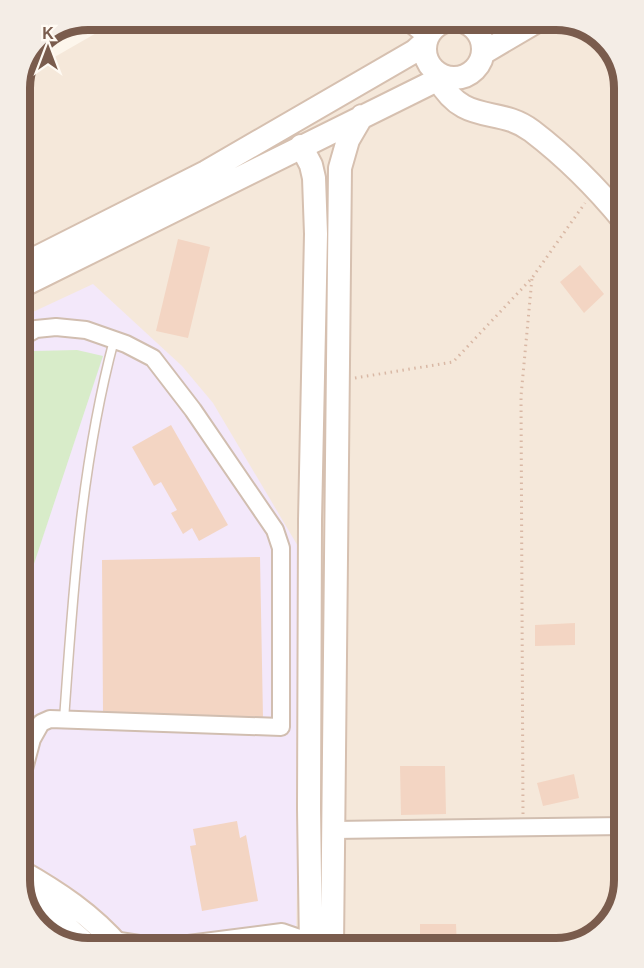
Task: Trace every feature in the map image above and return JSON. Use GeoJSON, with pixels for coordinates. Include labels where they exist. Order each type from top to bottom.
{"type":"FeatureCollection","features":[{"type":"Feature","properties":{"kind":"street"},"geometry":{"type":"LineString","coordinates":[[419,30],[427,38],[426,58],[429,66],[441,78],[449,98],[468,109],[530,129],[596,187],[614,209]]}},
{"type":"Feature","properties":{"kind":"street"},"geometry":{"type":"LineString","coordinates":[[30,261],[206,172],[415,51],[434,30]]}},
{"type":"Feature","properties":{"kind":"street"},"geometry":{"type":"LineString","coordinates":[[30,282],[441,78],[469,75],[481,61],[483,53],[480,35],[475,30]]}},
{"type":"Feature","properties":{"kind":"street"},"geometry":{"type":"LineString","coordinates":[[483,53],[522,30]]}},
{"type":"Feature","properties":{"kind":"street"},"geometry":{"type":"LineString","coordinates":[[323,938],[334,830],[336,381],[340,168],[348,140],[362,116]]}},
{"type":"Feature","properties":{"kind":"street"},"geometry":{"type":"LineString","coordinates":[[301,146],[311,165],[314,178],[316,234],[310,531],[309,809],[321,938]]}},
{"type":"Feature","properties":{"kind":"street"},"geometry":{"type":"LineString","coordinates":[[30,332],[36,329],[56,327],[86,330],[153,358],[193,410],[275,530],[281,548],[281,728],[50,719],[40,723],[30,746]]}},
{"type":"Feature","properties":{"kind":"street"},"geometry":{"type":"LineString","coordinates":[[334,830],[614,826]]}},
{"type":"Feature","properties":{"kind":"street"},"geometry":{"type":"LineString","coordinates":[[30,877],[56,892],[97,923],[111,938]]}},
{"type":"Feature","properties":{"kind":"street"},"geometry":{"type":"LineString","coordinates":[[36,906],[56,918],[78,937]]}},
{"type":"Feature","properties":{"kind":"street"},"geometry":{"type":"LineString","coordinates":[[238,938],[282,932],[302,938]]}},
{"type":"Feature","properties":{"kind":"lane"},"geometry":{"type":"LineString","coordinates":[[64,720],[76,541],[101,390],[114,340]]}},
{"type":"Feature","properties":{"kind":"path"},"geometry":{"type":"LineString","coordinates":[[336,381],[453,362],[532,278],[596,187]]}},
{"type":"Feature","properties":{"kind":"path"},"geometry":{"type":"LineString","coordinates":[[523,828],[521,396],[532,278]]}},
{"type":"Feature","properties":{"kind":"shaded area"},"geometry":{"type":"Polygon","coordinates":[[[102,30],[559,30],[585,38],[597,47],[606,59],[614,81],[614,887],[610,902],[602,915],[585,930],[563,938],[85,938],[59,930],[47,921],[38,909],[30,887],[30,85],[34,69],[102,30]]]}},
{"type":"Feature","properties":{"kind":"shaded area"},"geometry":{"type":"Polygon","coordinates":[[[93,284],[182,366],[213,403],[302,553],[296,938],[77,937],[53,926],[34,902],[30,887],[30,313],[93,284]]]}},
{"type":"Feature","properties":{"kind":"green space"},"geometry":{"type":"Polygon","coordinates":[[[77,350],[103,356],[30,576],[30,352],[77,350]]]}},
{"type":"Feature","properties":{"kind":"building"},"geometry":{"type":"Polygon","coordinates":[[[178,239],[210,247],[188,338],[156,331],[178,239]]]}},
{"type":"Feature","properties":{"kind":"building"},"geometry":{"type":"Polygon","coordinates":[[[580,265],[604,294],[584,313],[560,282],[580,265]]]}},
{"type":"Feature","properties":{"kind":"building"},"geometry":{"type":"Polygon","coordinates":[[[171,425],[228,525],[199,541],[192,528],[183,534],[171,513],[177,510],[161,482],[154,486],[132,447],[171,425]]]}},
{"type":"Feature","properties":{"kind":"building"},"geometry":{"type":"Polygon","coordinates":[[[260,557],[263,718],[103,714],[102,560],[260,557]]]}},
{"type":"Feature","properties":{"kind":"building"},"geometry":{"type":"Polygon","coordinates":[[[575,623],[575,645],[535,646],[535,625],[575,623]]]}},
{"type":"Feature","properties":{"kind":"building"},"geometry":{"type":"Polygon","coordinates":[[[400,766],[445,766],[446,814],[401,815],[400,766]]]}},
{"type":"Feature","properties":{"kind":"building"},"geometry":{"type":"Polygon","coordinates":[[[574,774],[579,798],[543,806],[537,783],[574,774]]]}},
{"type":"Feature","properties":{"kind":"building"},"geometry":{"type":"Polygon","coordinates":[[[237,821],[240,838],[246,835],[258,901],[202,911],[190,846],[196,845],[193,829],[237,821]]]}},
{"type":"Feature","properties":{"kind":"building"},"geometry":{"type":"Polygon","coordinates":[[[420,924],[456,924],[457,938],[420,938],[420,924]]]}}]}
